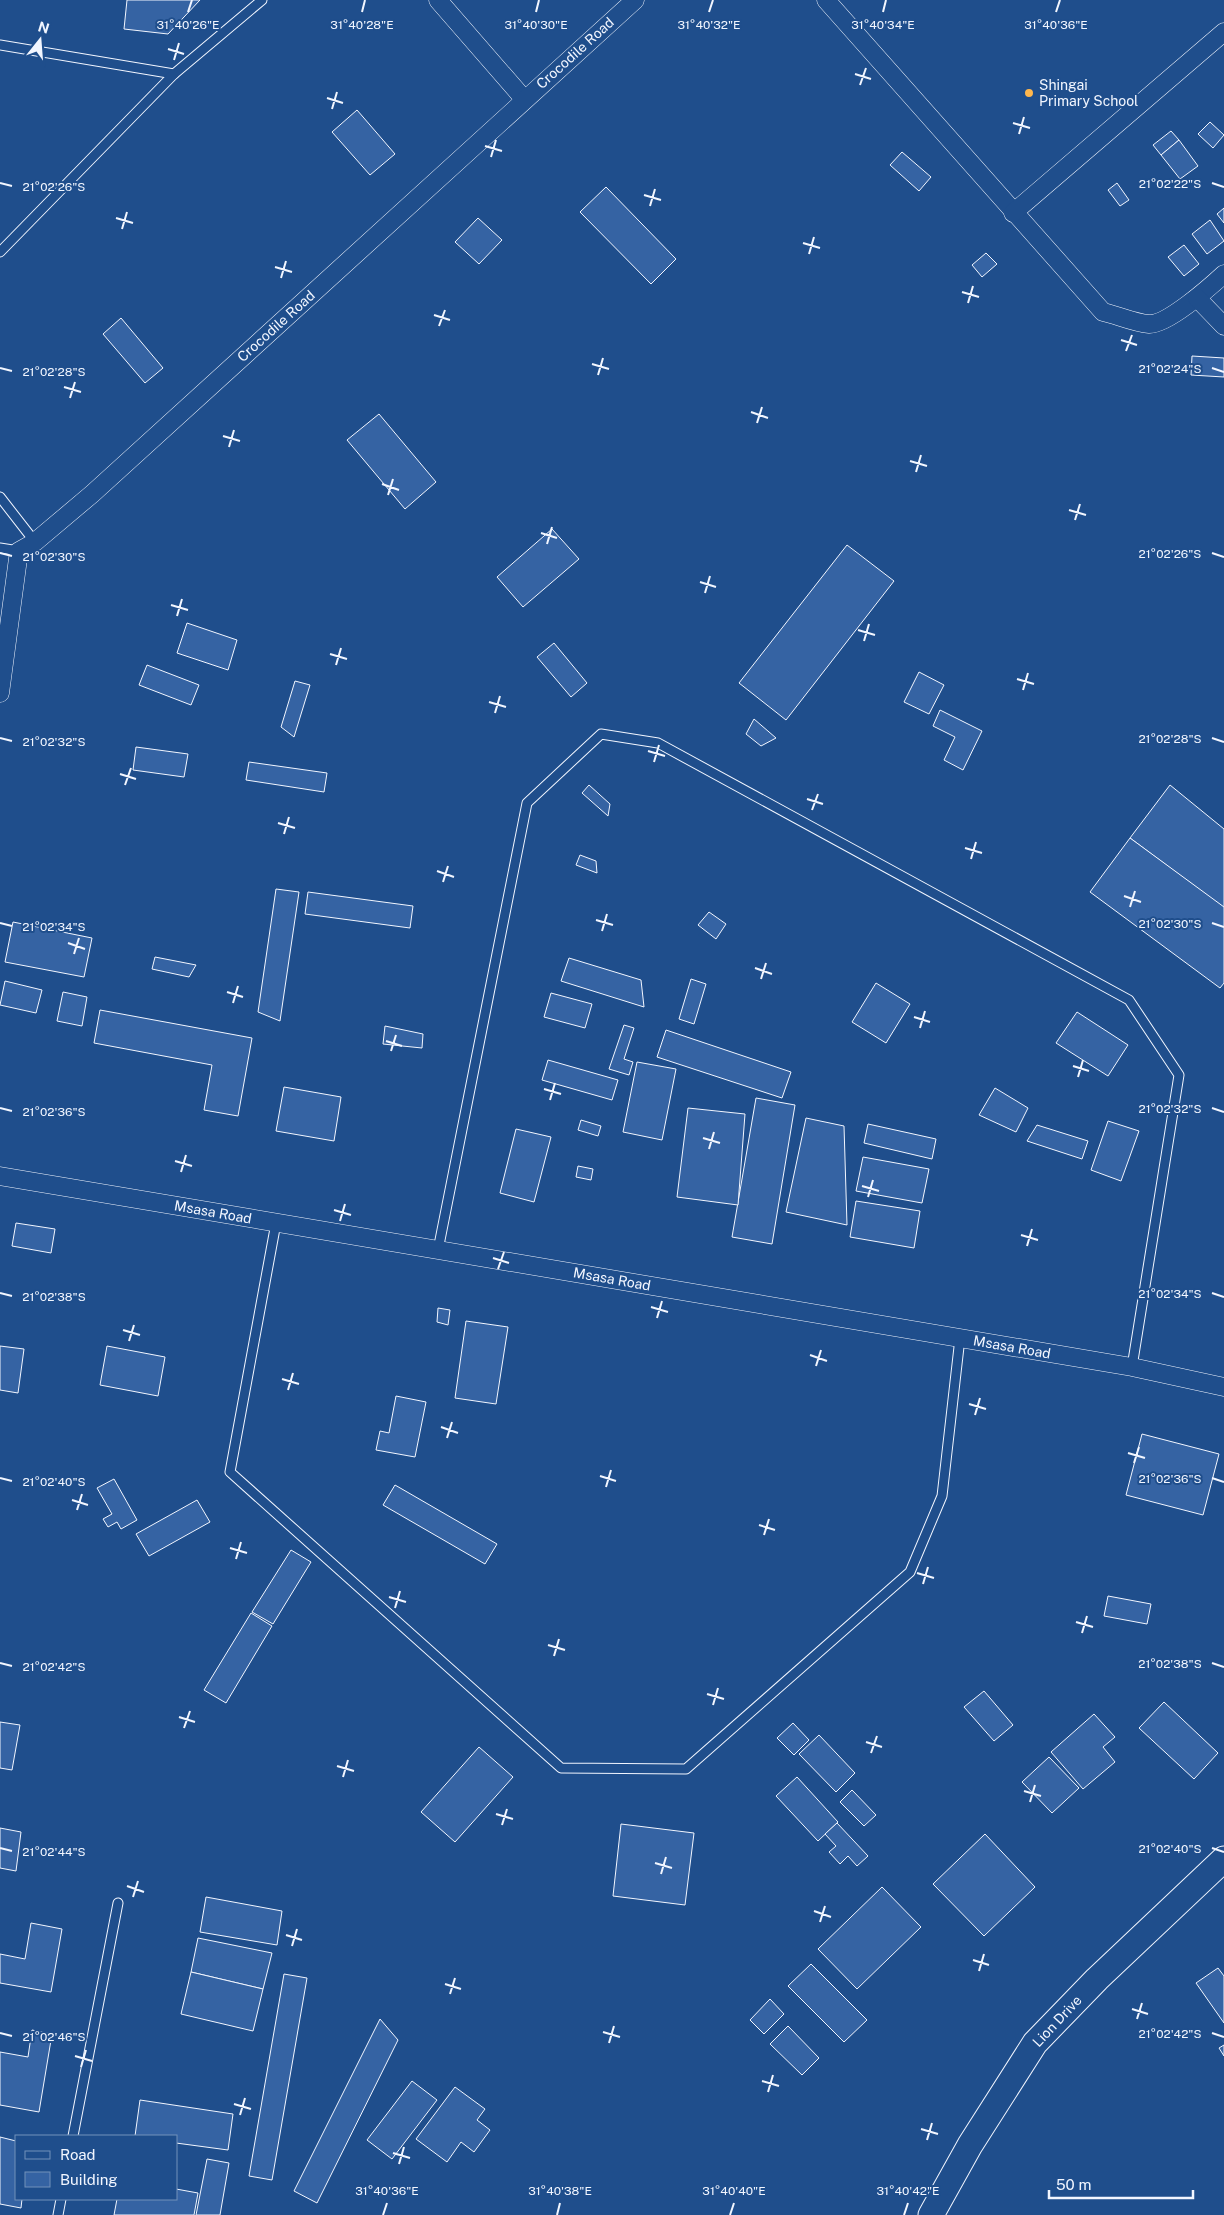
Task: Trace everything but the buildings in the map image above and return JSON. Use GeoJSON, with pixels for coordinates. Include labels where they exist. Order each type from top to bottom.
{"type":"FeatureCollection","features":[{"type":"Feature","properties":{"kind":"street"},"geometry":{"type":"LineString","coordinates":[[438,0],[524,99]]}},
{"type":"Feature","properties":{"kind":"street","name":"Crocodile Road"},"geometry":{"type":"LineString","coordinates":[[19,551],[35,542],[99,487],[635,0]]}},
{"type":"Feature","properties":{"kind":"street"},"geometry":{"type":"LineString","coordinates":[[826,0],[1013,213],[1103,312],[1150,324],[1170,316],[1197,298],[1224,274]]}},
{"type":"Feature","properties":{"kind":"street"},"geometry":{"type":"LineString","coordinates":[[1013,213],[1224,32]]}},
{"type":"Feature","properties":{"kind":"street"},"geometry":{"type":"LineString","coordinates":[[1197,298],[1224,326]]}},
{"type":"Feature","properties":{"kind":"street"},"geometry":{"type":"LineString","coordinates":[[0,693],[19,551]]}},
{"type":"Feature","properties":{"kind":"street","name":"Msasa Road"},"geometry":{"type":"LineString","coordinates":[[0,1176],[1132,1367],[1224,1387]]}},
{"type":"Feature","properties":{"kind":"street","name":"Lion Drive"},"geometry":{"type":"LineString","coordinates":[[931,2215],[970,2145],[1035,2043],[1097,1979],[1224,1859]]}},
{"type":"Feature","properties":{"kind":"lane"},"geometry":{"type":"LineString","coordinates":[[0,252],[174,74],[262,0]]}},
{"type":"Feature","properties":{"kind":"lane"},"geometry":{"type":"LineString","coordinates":[[0,45],[174,74]]}},
{"type":"Feature","properties":{"kind":"lane"},"geometry":{"type":"LineString","coordinates":[[0,497],[35,542]]}},
{"type":"Feature","properties":{"kind":"lane"},"geometry":{"type":"LineString","coordinates":[[0,548],[19,551]]}},
{"type":"Feature","properties":{"kind":"lane"},"geometry":{"type":"LineString","coordinates":[[438,1250],[526,803],[600,734],[658,743],[1129,1000],[1179,1075],[1132,1367]]}},
{"type":"Feature","properties":{"kind":"lane"},"geometry":{"type":"LineString","coordinates":[[276,1223],[230,1472],[561,1768],[686,1769],[910,1572],[942,1496],[960,1338]]}},
{"type":"Feature","properties":{"kind":"lane"},"geometry":{"type":"LineString","coordinates":[[73,2135],[118,1904]]}},
{"type":"Feature","properties":{"kind":"lane"},"geometry":{"type":"LineString","coordinates":[[58,2215],[61,2200]]}},
{"type":"Feature","properties":{"kind":"place","name":"Shingai Primary School"},"geometry":{"type":"Point","coordinates":[1029,93]}}]}
